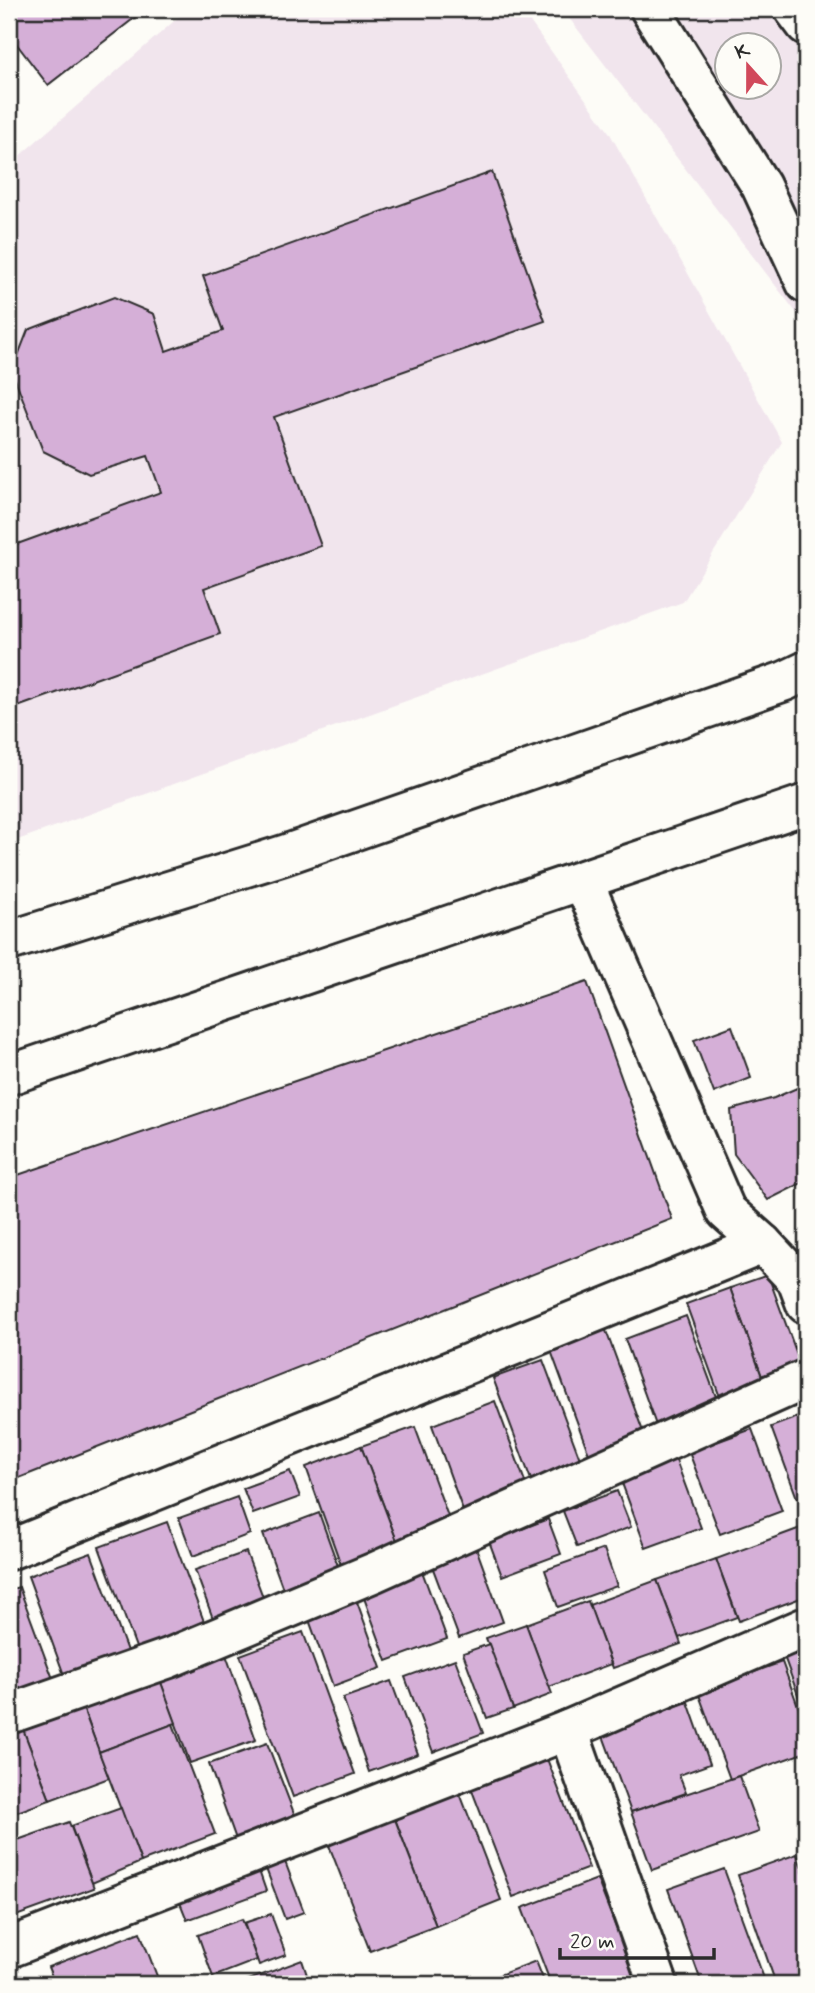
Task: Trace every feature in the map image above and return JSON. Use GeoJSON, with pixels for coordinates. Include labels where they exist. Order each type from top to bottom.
{"type":"FeatureCollection","features":[{"type":"Feature","properties":{"kind":"street"},"geometry":{"type":"LineString","coordinates":[[650,9],[761,186],[806,283]]}},
{"type":"Feature","properties":{"kind":"street"},"geometry":{"type":"LineString","coordinates":[[794,9],[806,24]]}},
{"type":"Feature","properties":{"kind":"street"},"geometry":{"type":"LineString","coordinates":[[9,941],[284,855],[785,681],[806,671]]}},
{"type":"Feature","properties":{"kind":"street"},"geometry":{"type":"LineString","coordinates":[[9,1075],[806,804]]}},
{"type":"Feature","properties":{"kind":"street"},"geometry":{"type":"LineString","coordinates":[[583,881],[726,1211],[763,1244],[803,1287]]}},
{"type":"Feature","properties":{"kind":"street"},"geometry":{"type":"LineString","coordinates":[[9,1550],[763,1244]]}},
{"type":"Feature","properties":{"kind":"street"},"geometry":{"type":"LineString","coordinates":[[9,1714],[169,1658],[376,1572],[806,1380]]}},
{"type":"Feature","properties":{"kind":"street"},"geometry":{"type":"LineString","coordinates":[[9,1948],[568,1730],[806,1627]]}},
{"type":"Feature","properties":{"kind":"street"},"geometry":{"type":"LineString","coordinates":[[568,1730],[658,1984]]}},
{"type":"Feature","properties":{"kind":"shaded area"},"geometry":{"type":"Polygon","coordinates":[[[188,9],[521,9],[609,132],[782,442],[683,602],[9,843],[9,165],[188,9]]]}},
{"type":"Feature","properties":{"kind":"shaded area"},"geometry":{"type":"Polygon","coordinates":[[[562,9],[806,9],[806,325],[562,9]]]}},
{"type":"Feature","properties":{"kind":"building"},"geometry":{"type":"Polygon","coordinates":[[[9,9],[146,9],[48,85],[9,34],[9,9]]]}},
{"type":"Feature","properties":{"kind":"building"},"geometry":{"type":"Polygon","coordinates":[[[492,172],[545,321],[274,417],[321,546],[204,588],[220,634],[9,710],[9,547],[161,492],[148,456],[89,474],[43,451],[12,371],[28,330],[114,297],[154,314],[166,351],[223,331],[203,276],[492,172]]]}},
{"type":"Feature","properties":{"kind":"building"},"geometry":{"type":"Polygon","coordinates":[[[587,982],[672,1219],[9,1482],[9,1178],[587,982]]]}},
{"type":"Feature","properties":{"kind":"building"},"geometry":{"type":"Polygon","coordinates":[[[732,1026],[751,1078],[714,1093],[694,1040],[732,1026]]]}},
{"type":"Feature","properties":{"kind":"building"},"geometry":{"type":"Polygon","coordinates":[[[806,1084],[806,1181],[768,1200],[734,1154],[731,1110],[774,1098],[806,1084]]]}},
{"type":"Feature","properties":{"kind":"building"},"geometry":{"type":"Polygon","coordinates":[[[768,1275],[803,1371],[765,1385],[730,1288],[768,1275]]]}},
{"type":"Feature","properties":{"kind":"building"},"geometry":{"type":"Polygon","coordinates":[[[730,1288],[765,1385],[721,1400],[686,1304],[730,1288]]]}},
{"type":"Feature","properties":{"kind":"building"},"geometry":{"type":"Polygon","coordinates":[[[686,1316],[719,1405],[657,1428],[625,1339],[686,1316]]]}},
{"type":"Feature","properties":{"kind":"building"},"geometry":{"type":"Polygon","coordinates":[[[605,1328],[645,1437],[590,1457],[550,1348],[605,1328]]]}},
{"type":"Feature","properties":{"kind":"building"},"geometry":{"type":"Polygon","coordinates":[[[543,1360],[586,1475],[536,1493],[493,1378],[543,1360]]]}},
{"type":"Feature","properties":{"kind":"building"},"geometry":{"type":"Polygon","coordinates":[[[495,1401],[531,1498],[467,1522],[432,1425],[495,1401]]]}},
{"type":"Feature","properties":{"kind":"building"},"geometry":{"type":"Polygon","coordinates":[[[806,1414],[806,1495],[797,1498],[771,1427],[806,1414]]]}},
{"type":"Feature","properties":{"kind":"building"},"geometry":{"type":"Polygon","coordinates":[[[415,1427],[453,1530],[400,1549],[361,1446],[415,1427]]]}},
{"type":"Feature","properties":{"kind":"building"},"geometry":{"type":"Polygon","coordinates":[[[752,1429],[782,1511],[720,1534],[689,1452],[752,1429]]]}},
{"type":"Feature","properties":{"kind":"building"},"geometry":{"type":"Polygon","coordinates":[[[361,1446],[400,1549],[345,1576],[306,1467],[361,1446]]]}},
{"type":"Feature","properties":{"kind":"building"},"geometry":{"type":"Polygon","coordinates":[[[674,1455],[701,1528],[646,1548],[619,1475],[674,1455]]]}},
{"type":"Feature","properties":{"kind":"building"},"geometry":{"type":"Polygon","coordinates":[[[290,1471],[300,1497],[253,1514],[243,1488],[290,1471]]]}},
{"type":"Feature","properties":{"kind":"building"},"geometry":{"type":"Polygon","coordinates":[[[617,1491],[631,1527],[577,1547],[563,1511],[617,1491]]]}},
{"type":"Feature","properties":{"kind":"building"},"geometry":{"type":"Polygon","coordinates":[[[237,1497],[250,1534],[193,1556],[179,1518],[237,1497]]]}},
{"type":"Feature","properties":{"kind":"building"},"geometry":{"type":"Polygon","coordinates":[[[319,1513],[342,1577],[286,1597],[263,1534],[319,1513]]]}},
{"type":"Feature","properties":{"kind":"building"},"geometry":{"type":"Polygon","coordinates":[[[548,1519],[561,1554],[502,1576],[489,1541],[548,1519]]]}},
{"type":"Feature","properties":{"kind":"building"},"geometry":{"type":"Polygon","coordinates":[[[167,1522],[209,1635],[141,1661],[99,1547],[167,1522]]]}},
{"type":"Feature","properties":{"kind":"building"},"geometry":{"type":"Polygon","coordinates":[[[806,1526],[806,1596],[739,1621],[716,1559],[806,1526]]]}},
{"type":"Feature","properties":{"kind":"building"},"geometry":{"type":"Polygon","coordinates":[[[474,1542],[503,1622],[459,1638],[429,1558],[474,1542]]]}},
{"type":"Feature","properties":{"kind":"building"},"geometry":{"type":"Polygon","coordinates":[[[604,1549],[617,1586],[558,1607],[545,1570],[604,1549]]]}},
{"type":"Feature","properties":{"kind":"building"},"geometry":{"type":"Polygon","coordinates":[[[246,1552],[269,1613],[218,1632],[195,1570],[246,1552]]]}},
{"type":"Feature","properties":{"kind":"building"},"geometry":{"type":"Polygon","coordinates":[[[91,1553],[131,1662],[68,1686],[28,1576],[91,1553]]]}},
{"type":"Feature","properties":{"kind":"building"},"geometry":{"type":"Polygon","coordinates":[[[716,1559],[737,1617],[679,1638],[657,1580],[716,1559]]]}},
{"type":"Feature","properties":{"kind":"building"},"geometry":{"type":"Polygon","coordinates":[[[419,1563],[447,1639],[387,1661],[359,1584],[419,1563]]]}},
{"type":"Feature","properties":{"kind":"building"},"geometry":{"type":"Polygon","coordinates":[[[657,1580],[681,1644],[613,1668],[589,1605],[657,1580]]]}},
{"type":"Feature","properties":{"kind":"building"},"geometry":{"type":"Polygon","coordinates":[[[19,1587],[56,1687],[13,1702],[9,1692],[9,1590],[19,1587]]]}},
{"type":"Feature","properties":{"kind":"building"},"geometry":{"type":"Polygon","coordinates":[[[356,1599],[381,1668],[333,1686],[308,1617],[356,1599]]]}},
{"type":"Feature","properties":{"kind":"building"},"geometry":{"type":"Polygon","coordinates":[[[588,1601],[611,1664],[549,1687],[526,1624],[588,1601]]]}},
{"type":"Feature","properties":{"kind":"building"},"geometry":{"type":"Polygon","coordinates":[[[526,1624],[552,1694],[513,1709],[486,1638],[526,1624]]]}},
{"type":"Feature","properties":{"kind":"building"},"geometry":{"type":"Polygon","coordinates":[[[303,1632],[355,1774],[293,1797],[240,1655],[303,1632]]]}},
{"type":"Feature","properties":{"kind":"building"},"geometry":{"type":"Polygon","coordinates":[[[806,1638],[806,1717],[781,1648],[806,1638]]]}},
{"type":"Feature","properties":{"kind":"building"},"geometry":{"type":"Polygon","coordinates":[[[489,1644],[513,1709],[487,1718],[463,1653],[489,1644]]]}},
{"type":"Feature","properties":{"kind":"building"},"geometry":{"type":"Polygon","coordinates":[[[225,1652],[256,1740],[190,1763],[159,1677],[225,1652]]]}},
{"type":"Feature","properties":{"kind":"building"},"geometry":{"type":"Polygon","coordinates":[[[455,1659],[483,1733],[433,1752],[405,1677],[455,1659]]]}},
{"type":"Feature","properties":{"kind":"building"},"geometry":{"type":"Polygon","coordinates":[[[782,1662],[806,1728],[806,1752],[730,1779],[698,1692],[782,1662]]]}},
{"type":"Feature","properties":{"kind":"building"},"geometry":{"type":"Polygon","coordinates":[[[159,1677],[176,1723],[99,1752],[82,1704],[159,1677]]]}},
{"type":"Feature","properties":{"kind":"building"},"geometry":{"type":"Polygon","coordinates":[[[391,1681],[418,1754],[369,1772],[343,1698],[391,1681]]]}},
{"type":"Feature","properties":{"kind":"building"},"geometry":{"type":"Polygon","coordinates":[[[78,1695],[109,1778],[50,1800],[18,1716],[78,1695]]]}},
{"type":"Feature","properties":{"kind":"building"},"geometry":{"type":"Polygon","coordinates":[[[688,1702],[710,1764],[679,1775],[686,1793],[631,1812],[602,1733],[688,1702]]]}},
{"type":"Feature","properties":{"kind":"building"},"geometry":{"type":"Polygon","coordinates":[[[18,1716],[50,1800],[9,1815],[9,1719],[18,1716]]]}},
{"type":"Feature","properties":{"kind":"building"},"geometry":{"type":"Polygon","coordinates":[[[173,1724],[215,1834],[141,1862],[99,1752],[173,1724]]]}},
{"type":"Feature","properties":{"kind":"building"},"geometry":{"type":"Polygon","coordinates":[[[267,1743],[297,1821],[237,1842],[209,1764],[267,1743]]]}},
{"type":"Feature","properties":{"kind":"building"},"geometry":{"type":"Polygon","coordinates":[[[544,1751],[589,1868],[513,1897],[468,1780],[544,1751]]]}},
{"type":"Feature","properties":{"kind":"building"},"geometry":{"type":"Polygon","coordinates":[[[739,1776],[759,1832],[652,1870],[631,1812],[739,1776]]]}},
{"type":"Feature","properties":{"kind":"building"},"geometry":{"type":"Polygon","coordinates":[[[454,1778],[501,1900],[436,1926],[389,1803],[454,1778]]]}},
{"type":"Feature","properties":{"kind":"building"},"geometry":{"type":"Polygon","coordinates":[[[121,1808],[141,1862],[92,1883],[71,1826],[121,1808]]]}},
{"type":"Feature","properties":{"kind":"building"},"geometry":{"type":"Polygon","coordinates":[[[391,1809],[436,1926],[370,1951],[325,1835],[391,1809]]]}},
{"type":"Feature","properties":{"kind":"building"},"geometry":{"type":"Polygon","coordinates":[[[69,1822],[94,1888],[16,1916],[9,1895],[9,1843],[69,1822]]]}},
{"type":"Feature","properties":{"kind":"building"},"geometry":{"type":"Polygon","coordinates":[[[797,1854],[806,1880],[806,1984],[776,1984],[738,1875],[797,1854]]]}},
{"type":"Feature","properties":{"kind":"building"},"geometry":{"type":"Polygon","coordinates":[[[284,1859],[304,1912],[285,1919],[265,1866],[284,1859]]]}},
{"type":"Feature","properties":{"kind":"building"},"geometry":{"type":"Polygon","coordinates":[[[257,1865],[266,1891],[187,1920],[177,1895],[257,1865]]]}},
{"type":"Feature","properties":{"kind":"building"},"geometry":{"type":"Polygon","coordinates":[[[724,1869],[766,1984],[702,1984],[668,1889],[724,1869]]]}},
{"type":"Feature","properties":{"kind":"building"},"geometry":{"type":"Polygon","coordinates":[[[597,1879],[638,1984],[551,1984],[522,1908],[597,1879]]]}},
{"type":"Feature","properties":{"kind":"building"},"geometry":{"type":"Polygon","coordinates":[[[271,1914],[286,1955],[259,1965],[244,1923],[271,1914]]]}},
{"type":"Feature","properties":{"kind":"building"},"geometry":{"type":"Polygon","coordinates":[[[242,1919],[257,1960],[213,1977],[198,1935],[242,1919]]]}},
{"type":"Feature","properties":{"kind":"building"},"geometry":{"type":"Polygon","coordinates":[[[140,1932],[160,1984],[55,1984],[48,1967],[140,1932]]]}},
{"type":"Feature","properties":{"kind":"building"},"geometry":{"type":"Polygon","coordinates":[[[302,1960],[310,1984],[238,1984],[302,1960]]]}},
{"type":"Feature","properties":{"kind":"building"},"geometry":{"type":"Polygon","coordinates":[[[536,1961],[545,1984],[476,1984],[536,1961]]]}}]}
